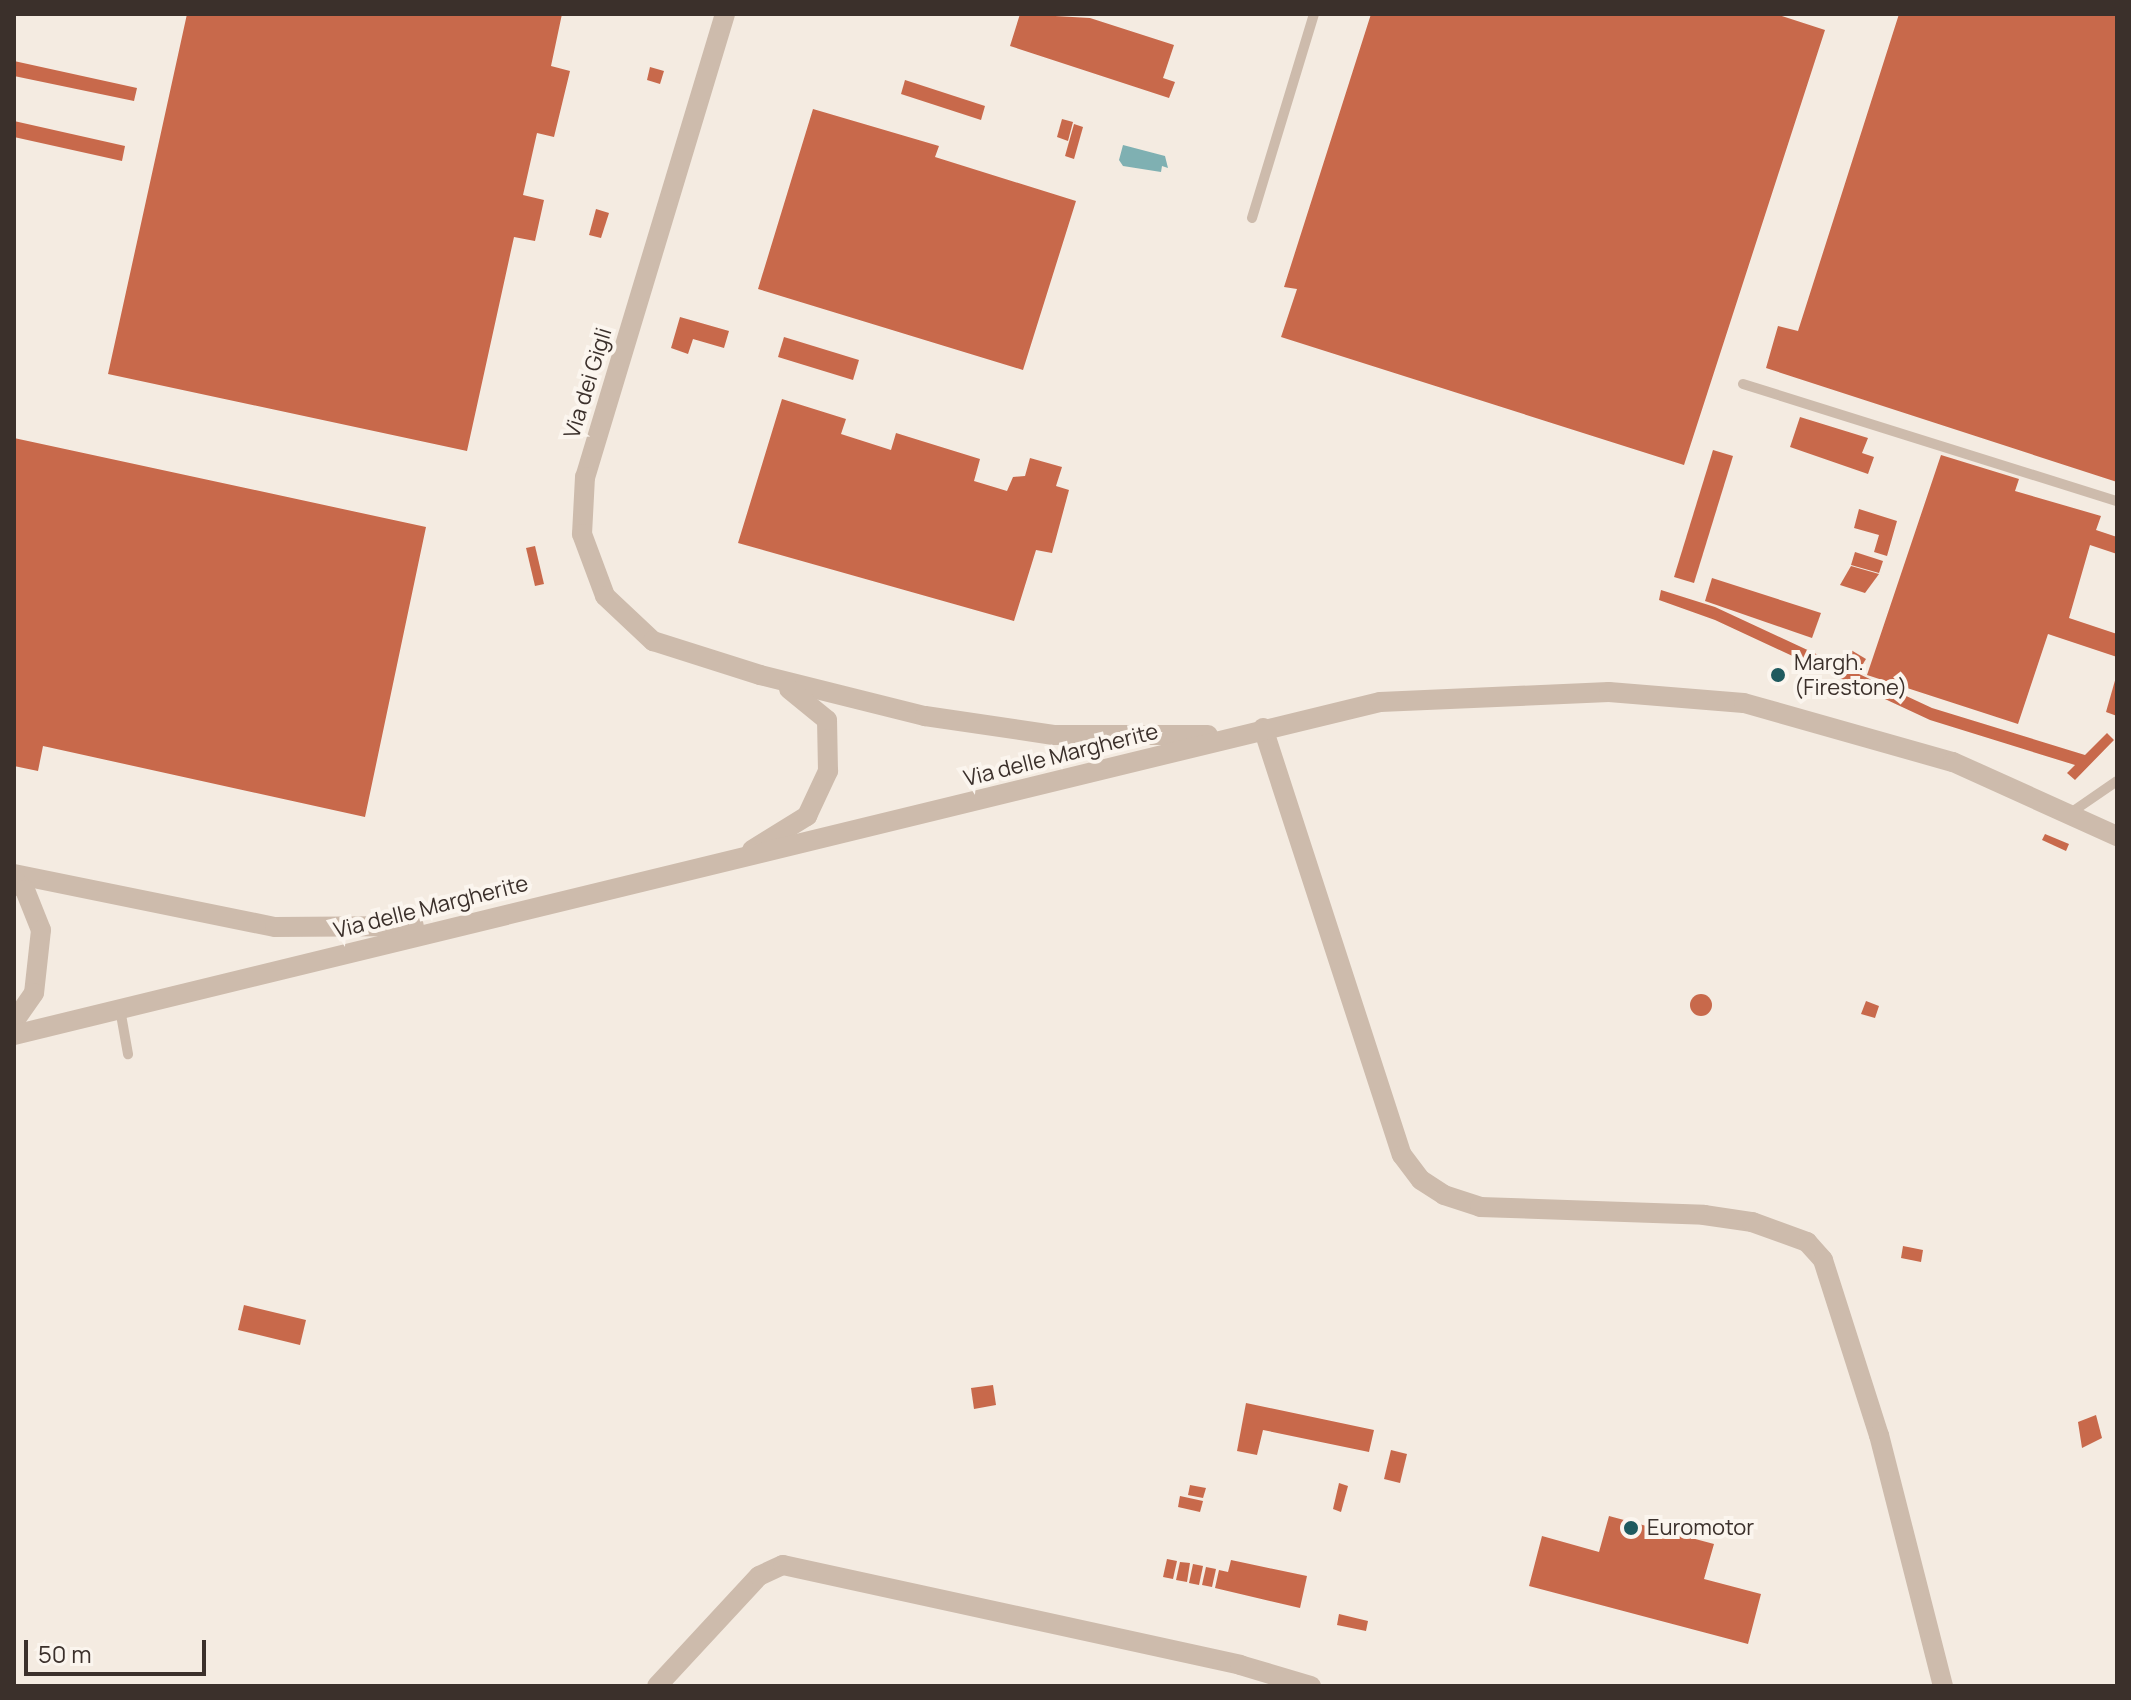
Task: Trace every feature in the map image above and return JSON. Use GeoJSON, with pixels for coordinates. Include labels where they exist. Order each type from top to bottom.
{"type":"FeatureCollection","features":[{"type":"Feature","properties":{"kind":"street","name":"Via dei Gigli"},"geometry":{"type":"LineString","coordinates":[[725,14],[585,477],[582,534],[605,596],[630,623],[653,641],[760,675],[987,729],[1054,735],[1237,735]]}},
{"type":"Feature","properties":{"kind":"street","name":"Via dei Gigli"},"geometry":{"type":"LineString","coordinates":[[743,857],[807,816],[828,771],[831,746],[827,720],[806,698],[760,675]]}},
{"type":"Feature","properties":{"kind":"street","name":"Via delle Margherite"},"geometry":{"type":"LineString","coordinates":[[14,1035],[474,920],[1380,702],[1609,692],[1744,703],[1953,762],[2117,836]]}},
{"type":"Feature","properties":{"kind":"street"},"geometry":{"type":"LineString","coordinates":[[1263,728],[1402,1155],[1421,1180],[1444,1195],[1480,1207],[1704,1215],[1752,1222],[1807,1242],[1823,1260],[1879,1435],[1943,1686]]}},
{"type":"Feature","properties":{"kind":"street"},"geometry":{"type":"LineString","coordinates":[[14,877],[275,927],[400,927],[474,920]]}},
{"type":"Feature","properties":{"kind":"street"},"geometry":{"type":"LineString","coordinates":[[14,877],[25,890],[41,930],[34,993],[14,1022]]}},
{"type":"Feature","properties":{"kind":"street"},"geometry":{"type":"LineString","coordinates":[[657,1686],[759,1576],[783,1565],[1240,1665],[1311,1686]]}},
{"type":"Feature","properties":{"kind":"lane"},"geometry":{"type":"LineString","coordinates":[[1252,218],[1314,14]]}},
{"type":"Feature","properties":{"kind":"lane"},"geometry":{"type":"LineString","coordinates":[[1743,384],[2117,501]]}},
{"type":"Feature","properties":{"kind":"lane"},"geometry":{"type":"LineString","coordinates":[[2069,814],[2117,781]]}},
{"type":"Feature","properties":{"kind":"lane"},"geometry":{"type":"LineString","coordinates":[[120,1009],[128,1054]]}},
{"type":"Feature","properties":{"kind":"water"},"geometry":{"type":"Polygon","coordinates":[[[1123,145],[1165,156],[1168,168],[1162,166],[1161,172],[1123,166],[1119,160],[1123,145]]]}},
{"type":"Feature","properties":{"kind":"building"},"geometry":{"type":"Polygon","coordinates":[[[187,14],[562,14],[551,66],[570,71],[554,137],[537,133],[523,195],[544,200],[535,241],[514,237],[467,451],[108,374],[187,14]]]}},
{"type":"Feature","properties":{"kind":"building"},"geometry":{"type":"Polygon","coordinates":[[[1020,14],[1090,18],[1174,45],[1163,78],[1175,82],[1169,98],[1010,46],[1020,14]]]}},
{"type":"Feature","properties":{"kind":"building"},"geometry":{"type":"Polygon","coordinates":[[[1371,14],[1776,14],[1825,30],[1684,465],[1281,337],[1297,289],[1284,287],[1371,14]]]}},
{"type":"Feature","properties":{"kind":"building"},"geometry":{"type":"Polygon","coordinates":[[[1899,14],[2117,14],[2117,482],[1766,368],[1778,326],[1798,331],[1899,14]]]}},
{"type":"Feature","properties":{"kind":"building"},"geometry":{"type":"Polygon","coordinates":[[[14,61],[137,88],[134,101],[14,76],[14,61]]]}},
{"type":"Feature","properties":{"kind":"building"},"geometry":{"type":"Polygon","coordinates":[[[650,67],[664,71],[660,84],[647,80],[650,67]]]}},
{"type":"Feature","properties":{"kind":"building"},"geometry":{"type":"Polygon","coordinates":[[[905,80],[985,106],[981,120],[901,94],[905,80]]]}},
{"type":"Feature","properties":{"kind":"building"},"geometry":{"type":"Polygon","coordinates":[[[813,109],[939,146],[935,157],[1076,201],[1023,370],[758,289],[813,109]]]}},
{"type":"Feature","properties":{"kind":"building"},"geometry":{"type":"Polygon","coordinates":[[[1062,119],[1073,122],[1068,141],[1057,137],[1062,119]]]}},
{"type":"Feature","properties":{"kind":"building"},"geometry":{"type":"Polygon","coordinates":[[[14,121],[125,146],[122,161],[14,137],[14,121]]]}},
{"type":"Feature","properties":{"kind":"building"},"geometry":{"type":"Polygon","coordinates":[[[1074,124],[1083,127],[1074,159],[1065,156],[1074,124]]]}},
{"type":"Feature","properties":{"kind":"building"},"geometry":{"type":"Polygon","coordinates":[[[596,209],[609,213],[601,238],[589,235],[596,209]]]}},
{"type":"Feature","properties":{"kind":"building"},"geometry":{"type":"Polygon","coordinates":[[[680,317],[729,331],[724,348],[693,339],[688,354],[671,348],[680,317]]]}},
{"type":"Feature","properties":{"kind":"building"},"geometry":{"type":"Polygon","coordinates":[[[784,337],[859,360],[853,380],[778,357],[784,337]]]}},
{"type":"Feature","properties":{"kind":"building"},"geometry":{"type":"Polygon","coordinates":[[[782,399],[846,419],[841,434],[891,450],[896,433],[980,459],[974,481],[1007,491],[1013,477],[1025,476],[1030,458],[1062,467],[1056,486],[1069,490],[1052,553],[1036,550],[1014,621],[738,543],[782,399]]]}},
{"type":"Feature","properties":{"kind":"building"},"geometry":{"type":"Polygon","coordinates":[[[1800,417],[1868,438],[1862,453],[1874,457],[1868,474],[1790,447],[1800,417]]]}},
{"type":"Feature","properties":{"kind":"building"},"geometry":{"type":"Polygon","coordinates":[[[14,438],[426,527],[365,817],[43,746],[38,771],[14,766],[14,438]]]}},
{"type":"Feature","properties":{"kind":"building"},"geometry":{"type":"Polygon","coordinates":[[[1713,450],[1733,456],[1694,583],[1674,577],[1713,450]]]}},
{"type":"Feature","properties":{"kind":"building"},"geometry":{"type":"Polygon","coordinates":[[[1941,455],[2019,479],[2015,491],[2101,516],[2096,530],[2117,537],[2117,554],[2090,545],[2069,618],[2117,634],[2117,657],[2048,634],[2018,724],[1867,675],[1941,455]]]}},
{"type":"Feature","properties":{"kind":"building"},"geometry":{"type":"Polygon","coordinates":[[[1859,509],[1897,521],[1887,556],[1874,552],[1879,535],[1854,528],[1859,509]]]}},
{"type":"Feature","properties":{"kind":"building"},"geometry":{"type":"Polygon","coordinates":[[[535,546],[544,584],[535,586],[526,548],[535,546]]]}},
{"type":"Feature","properties":{"kind":"building"},"geometry":{"type":"Polygon","coordinates":[[[1855,552],[1883,561],[1879,573],[1851,565],[1855,552]]]}},
{"type":"Feature","properties":{"kind":"building"},"geometry":{"type":"Polygon","coordinates":[[[1851,566],[1879,574],[1865,593],[1840,585],[1851,566]]]}},
{"type":"Feature","properties":{"kind":"building"},"geometry":{"type":"Polygon","coordinates":[[[1712,578],[1821,613],[1812,638],[1705,601],[1712,578]]]}},
{"type":"Feature","properties":{"kind":"building"},"geometry":{"type":"Polygon","coordinates":[[[1661,590],[1715,607],[1932,708],[2085,755],[2107,733],[2114,740],[2075,780],[2067,773],[2075,765],[1930,720],[1715,620],[1659,600],[1661,590]]]}},
{"type":"Feature","properties":{"kind":"building"},"geometry":{"type":"Polygon","coordinates":[[[1851,650],[1866,659],[1858,672],[1844,663],[1851,650]]]}},
{"type":"Feature","properties":{"kind":"building"},"geometry":{"type":"Polygon","coordinates":[[[2117,677],[2117,716],[2106,712],[2117,677]]]}},
{"type":"Feature","properties":{"kind":"building"},"geometry":{"type":"Polygon","coordinates":[[[2045,834],[2069,844],[2066,851],[2042,840],[2045,834]]]}},
{"type":"Feature","properties":{"kind":"building"},"geometry":{"type":"Polygon","coordinates":[[[1701,994],[1709,997],[1712,1005],[1709,1013],[1701,1016],[1693,1013],[1690,1005],[1693,997],[1701,994]]]}},
{"type":"Feature","properties":{"kind":"building"},"geometry":{"type":"Polygon","coordinates":[[[1866,1001],[1879,1006],[1875,1018],[1861,1014],[1866,1001]]]}},
{"type":"Feature","properties":{"kind":"building"},"geometry":{"type":"Polygon","coordinates":[[[1903,1246],[1923,1250],[1921,1262],[1901,1258],[1903,1246]]]}},
{"type":"Feature","properties":{"kind":"building"},"geometry":{"type":"Polygon","coordinates":[[[244,1305],[306,1320],[300,1345],[238,1330],[244,1305]]]}},
{"type":"Feature","properties":{"kind":"building"},"geometry":{"type":"Polygon","coordinates":[[[993,1385],[996,1405],[974,1409],[971,1388],[993,1385]]]}},
{"type":"Feature","properties":{"kind":"building"},"geometry":{"type":"Polygon","coordinates":[[[1246,1403],[1374,1430],[1369,1452],[1263,1430],[1257,1455],[1237,1451],[1246,1403]]]}},
{"type":"Feature","properties":{"kind":"building"},"geometry":{"type":"Polygon","coordinates":[[[2096,1415],[2102,1438],[2082,1448],[2078,1422],[2096,1415]]]}},
{"type":"Feature","properties":{"kind":"building"},"geometry":{"type":"Polygon","coordinates":[[[1391,1450],[1407,1454],[1400,1483],[1384,1479],[1391,1450]]]}},
{"type":"Feature","properties":{"kind":"building"},"geometry":{"type":"Polygon","coordinates":[[[1339,1483],[1348,1486],[1341,1512],[1333,1509],[1339,1483]]]}},
{"type":"Feature","properties":{"kind":"building"},"geometry":{"type":"Polygon","coordinates":[[[1190,1485],[1206,1488],[1203,1498],[1188,1495],[1190,1485]]]}},
{"type":"Feature","properties":{"kind":"building"},"geometry":{"type":"Polygon","coordinates":[[[1180,1496],[1203,1501],[1200,1512],[1178,1507],[1180,1496]]]}},
{"type":"Feature","properties":{"kind":"building"},"geometry":{"type":"Polygon","coordinates":[[[1609,1516],[1714,1544],[1704,1579],[1761,1594],[1748,1644],[1529,1586],[1542,1536],[1599,1552],[1609,1516]]]}},
{"type":"Feature","properties":{"kind":"building"},"geometry":{"type":"Polygon","coordinates":[[[1167,1559],[1177,1561],[1173,1579],[1163,1577],[1167,1559]]]}},
{"type":"Feature","properties":{"kind":"building"},"geometry":{"type":"Polygon","coordinates":[[[1231,1560],[1307,1576],[1300,1608],[1215,1588],[1219,1570],[1228,1572],[1231,1560]]]}},
{"type":"Feature","properties":{"kind":"building"},"geometry":{"type":"Polygon","coordinates":[[[1180,1562],[1190,1563],[1187,1582],[1176,1580],[1180,1562]]]}},
{"type":"Feature","properties":{"kind":"building"},"geometry":{"type":"Polygon","coordinates":[[[1193,1564],[1203,1566],[1199,1585],[1189,1583],[1193,1564]]]}},
{"type":"Feature","properties":{"kind":"building"},"geometry":{"type":"Polygon","coordinates":[[[1206,1567],[1216,1569],[1212,1587],[1202,1585],[1206,1567]]]}},
{"type":"Feature","properties":{"kind":"building"},"geometry":{"type":"Polygon","coordinates":[[[1339,1614],[1368,1621],[1366,1631],[1337,1625],[1339,1614]]]}},
{"type":"Feature","properties":{"kind":"place","name":"Margh. (Firestone)"},"geometry":{"type":"Point","coordinates":[1778,675]}},
{"type":"Feature","properties":{"kind":"place","name":"Euromotor"},"geometry":{"type":"Point","coordinates":[1631,1528]}}]}
